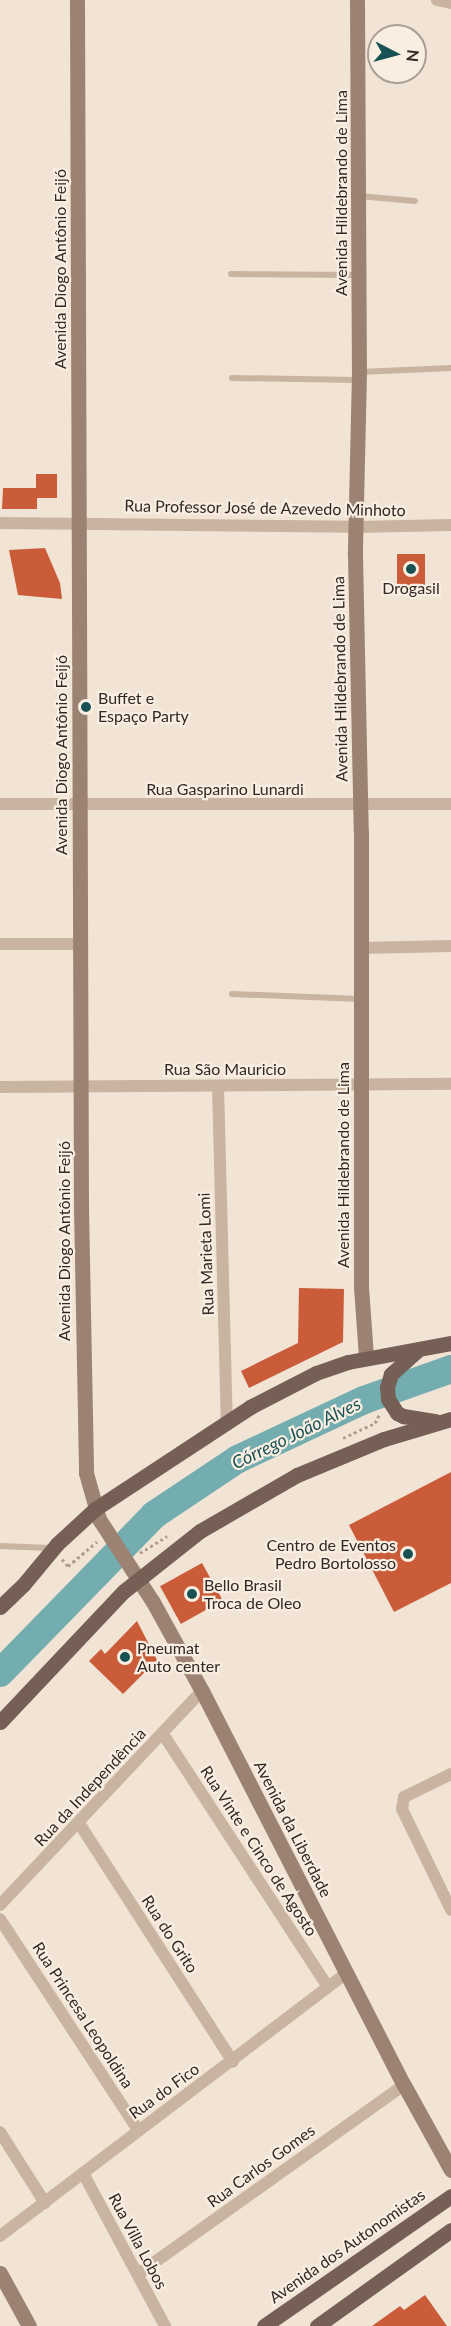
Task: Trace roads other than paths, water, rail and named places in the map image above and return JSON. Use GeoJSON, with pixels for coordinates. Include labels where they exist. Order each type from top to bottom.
{"type":"FeatureCollection","features":[{"type":"Feature","properties":{"kind":"main road","name":"Avenida Diogo Antônio Feijó"},"geometry":{"type":"LineString","coordinates":[[77,0],[83,1398],[86,1473],[97,1514]]}},
{"type":"Feature","properties":{"kind":"main road","name":"Avenida Hildebrando de Lima"},"geometry":{"type":"LineString","coordinates":[[357,0],[359,376],[356,527],[362,1084],[361,1287],[366,1357]]}},
{"type":"Feature","properties":{"kind":"main road"},"geometry":{"type":"LineString","coordinates":[[0,1608],[54,1548],[97,1514],[227,1421],[316,1373],[366,1357],[451,1342]]}},
{"type":"Feature","properties":{"kind":"main road"},"geometry":{"type":"LineString","coordinates":[[421,1348],[391,1374],[387,1382],[388,1399],[398,1413],[420,1419],[445,1420]]}},
{"type":"Feature","properties":{"kind":"main road"},"geometry":{"type":"LineString","coordinates":[[0,1722],[138,1578],[200,1531],[297,1475],[384,1439],[445,1420]]}},
{"type":"Feature","properties":{"kind":"main road","name":"Avenida da Liberdade"},"geometry":{"type":"LineString","coordinates":[[97,1514],[138,1578],[202,1691],[404,2085],[451,2170]]}},
{"type":"Feature","properties":{"kind":"main road","name":"Avenida dos Autonomistas"},"geometry":{"type":"LineString","coordinates":[[264,2326],[451,2196]]}},
{"type":"Feature","properties":{"kind":"main road"},"geometry":{"type":"LineString","coordinates":[[321,2325],[451,2230]]}},
{"type":"Feature","properties":{"kind":"main road"},"geometry":{"type":"LineString","coordinates":[[0,2273],[29,2326]]}},
{"type":"Feature","properties":{"kind":"street"},"geometry":{"type":"LineString","coordinates":[[436,0],[451,3]]}},
{"type":"Feature","properties":{"kind":"street","name":"Rua Professor José de Azevedo Minhoto"},"geometry":{"type":"LineString","coordinates":[[0,523],[356,527],[451,525]]}},
{"type":"Feature","properties":{"kind":"street","name":"Rua Gasparino Lunardi"},"geometry":{"type":"LineString","coordinates":[[0,804],[79,806],[451,804]]}},
{"type":"Feature","properties":{"kind":"street"},"geometry":{"type":"LineString","coordinates":[[0,944],[80,944]]}},
{"type":"Feature","properties":{"kind":"street"},"geometry":{"type":"LineString","coordinates":[[361,948],[451,946]]}},
{"type":"Feature","properties":{"kind":"street","name":"Rua São Mauricio"},"geometry":{"type":"LineString","coordinates":[[0,1087],[451,1084]]}},
{"type":"Feature","properties":{"kind":"street","name":"Rua Marieta Lomi"},"geometry":{"type":"LineString","coordinates":[[218,1086],[227,1421]]}},
{"type":"Feature","properties":{"kind":"street","name":"Rua da Independência"},"geometry":{"type":"LineString","coordinates":[[0,1905],[202,1691]]}},
{"type":"Feature","properties":{"kind":"street","name":"Rua Vinte e Cinco de Agosto"},"geometry":{"type":"LineString","coordinates":[[163,1734],[328,1987]]}},
{"type":"Feature","properties":{"kind":"street"},"geometry":{"type":"LineString","coordinates":[[451,1774],[414,1791],[402,1801],[403,1815],[451,1910]]}},
{"type":"Feature","properties":{"kind":"street","name":"Rua do Grito"},"geometry":{"type":"LineString","coordinates":[[79,1823],[232,2062]]}},
{"type":"Feature","properties":{"kind":"street","name":"Rua Princesa Leopoldina"},"geometry":{"type":"LineString","coordinates":[[0,1919],[138,2130]]}},
{"type":"Feature","properties":{"kind":"street","name":"Rua do Fico"},"geometry":{"type":"LineString","coordinates":[[0,2236],[347,1973]]}},
{"type":"Feature","properties":{"kind":"street","name":"Rua Carlos Gomes"},"geometry":{"type":"LineString","coordinates":[[138,2274],[404,2085]]}},
{"type":"Feature","properties":{"kind":"street"},"geometry":{"type":"LineString","coordinates":[[0,2132],[45,2203]]}},
{"type":"Feature","properties":{"kind":"street","name":"Rua Villa Lobos"},"geometry":{"type":"LineString","coordinates":[[82,2173],[165,2326]]}},
{"type":"Feature","properties":{"kind":"lane"},"geometry":{"type":"LineString","coordinates":[[358,196],[415,201]]}},
{"type":"Feature","properties":{"kind":"lane"},"geometry":{"type":"LineString","coordinates":[[231,274],[359,275]]}},
{"type":"Feature","properties":{"kind":"lane"},"geometry":{"type":"LineString","coordinates":[[232,378],[359,376],[451,368]]}},
{"type":"Feature","properties":{"kind":"lane"},"geometry":{"type":"LineString","coordinates":[[232,994],[361,999]]}},
{"type":"Feature","properties":{"kind":"lane"},"geometry":{"type":"LineString","coordinates":[[0,1546],[54,1548]]}},
{"type":"Feature","properties":{"kind":"waterway","name":"Córrego João Alves"},"geometry":{"type":"LineString","coordinates":[[0,1673],[154,1515],[238,1459],[364,1400],[451,1369]]}},
{"type":"Feature","properties":{"kind":"place","name":"Drogasil"},"geometry":{"type":"Point","coordinates":[411,569]}},
{"type":"Feature","properties":{"kind":"place","name":"Buffet e Espaço Party"},"geometry":{"type":"Point","coordinates":[86,707]}},
{"type":"Feature","properties":{"kind":"place","name":"Centro de Eventos Pedro Bortolosso"},"geometry":{"type":"Point","coordinates":[408,1554]}},
{"type":"Feature","properties":{"kind":"place","name":"Bello Brasil Troca de Oleo"},"geometry":{"type":"Point","coordinates":[192,1594]}},
{"type":"Feature","properties":{"kind":"place","name":"Pneumat Auto center"},"geometry":{"type":"Point","coordinates":[125,1657]}}]}
